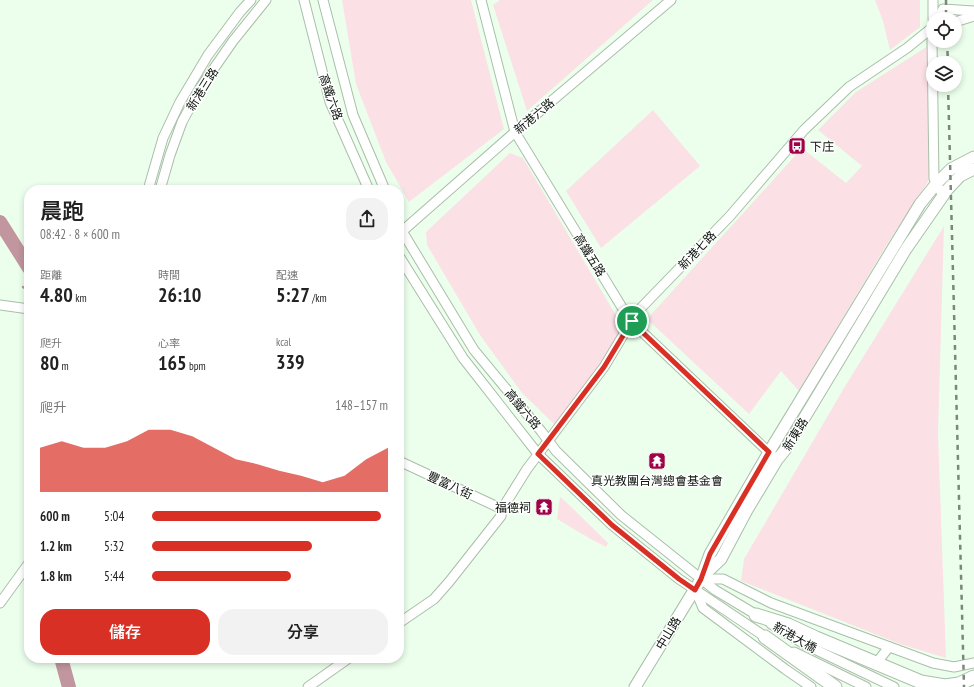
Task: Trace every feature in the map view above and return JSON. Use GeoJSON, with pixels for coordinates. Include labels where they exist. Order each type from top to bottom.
{"type":"FeatureCollection","features":[{"type":"Feature","properties":{"kind":"highway"},"geometry":{"type":"LineString","coordinates":[[756,615],[788,625],[922,682],[944,686],[959,684],[974,677]]}},
{"type":"Feature","properties":{"kind":"highway"},"geometry":{"type":"LineString","coordinates":[[765,637],[835,687]]}},
{"type":"Feature","properties":{"kind":"main road","name":"新東路"},"geometry":{"type":"LineString","coordinates":[[701,579],[710,554],[769,452],[920,204],[936,184],[951,169],[974,157]]}},
{"type":"Feature","properties":{"kind":"main road","name":"新東路"},"geometry":{"type":"LineString","coordinates":[[701,579],[721,559],[747,510],[777,460],[789,444],[906,249],[944,195],[960,176],[974,169]]}},
{"type":"Feature","properties":{"kind":"main road","name":"中山路"},"geometry":{"type":"LineString","coordinates":[[635,687],[701,579]]}},
{"type":"Feature","properties":{"kind":"street","name":"新港三路"},"geometry":{"type":"LineString","coordinates":[[149,185],[163,138],[180,102],[208,55],[240,12],[251,0]]}},
{"type":"Feature","properties":{"kind":"street","name":"新港三路"},"geometry":{"type":"LineString","coordinates":[[161,185],[182,122],[201,87],[233,41],[266,0]]}},
{"type":"Feature","properties":{"kind":"street","name":"高鐵六路"},"geometry":{"type":"LineString","coordinates":[[304,0],[330,102],[368,185]]}},
{"type":"Feature","properties":{"kind":"street","name":"高鐵六路"},"geometry":{"type":"LineString","coordinates":[[323,0],[353,115],[383,185]]}},
{"type":"Feature","properties":{"kind":"street","name":"高鐵五路"},"geometry":{"type":"LineString","coordinates":[[481,0],[515,132],[632,321],[777,460]]}},
{"type":"Feature","properties":{"kind":"street","name":"新港六路"},"geometry":{"type":"LineString","coordinates":[[404,227],[671,0]]}},
{"type":"Feature","properties":{"kind":"street"},"geometry":{"type":"LineString","coordinates":[[933,0],[933,12]]}},
{"type":"Feature","properties":{"kind":"street"},"geometry":{"type":"LineString","coordinates":[[942,12],[943,9],[974,11]]}},
{"type":"Feature","properties":{"kind":"street"},"geometry":{"type":"LineString","coordinates":[[962,20],[974,16]]}},
{"type":"Feature","properties":{"kind":"street","name":"新港七路"},"geometry":{"type":"LineString","coordinates":[[404,620],[434,599],[500,516],[502,509],[527,468],[604,367],[637,312],[730,216],[804,130],[849,87],[907,48],[926,33]]}},
{"type":"Feature","properties":{"kind":"street"},"geometry":{"type":"LineString","coordinates":[[932,48],[934,178],[936,184],[944,195]]}},
{"type":"Feature","properties":{"kind":"street","name":"高鐵六路"},"geometry":{"type":"LineString","coordinates":[[404,236],[474,350],[556,451],[622,515],[701,579]]}},
{"type":"Feature","properties":{"kind":"street","name":"高鐵六路"},"geometry":{"type":"LineString","coordinates":[[404,264],[463,358],[538,454],[612,525],[679,579],[695,590]]}},
{"type":"Feature","properties":{"kind":"street"},"geometry":{"type":"LineString","coordinates":[[0,305],[24,309]]}},
{"type":"Feature","properties":{"kind":"street","name":"豐富八街"},"geometry":{"type":"LineString","coordinates":[[404,463],[502,509]]}},
{"type":"Feature","properties":{"kind":"street"},"geometry":{"type":"LineString","coordinates":[[0,603],[24,570]]}},
{"type":"Feature","properties":{"kind":"street"},"geometry":{"type":"LineString","coordinates":[[701,579],[723,580],[771,603],[933,663],[954,667],[974,663]]}},
{"type":"Feature","properties":{"kind":"street","name":"新港大橋"},"geometry":{"type":"LineString","coordinates":[[701,579],[715,590],[806,645],[894,687]]}},
{"type":"Feature","properties":{"kind":"street"},"geometry":{"type":"LineString","coordinates":[[695,590],[702,608],[811,687]]}},
{"type":"Feature","properties":{"kind":"street","name":"新港大橋"},"geometry":{"type":"LineString","coordinates":[[695,590],[729,611],[765,637],[866,687]]}},
{"type":"Feature","properties":{"kind":"street"},"geometry":{"type":"LineString","coordinates":[[878,661],[889,647]]}},
{"type":"Feature","properties":{"kind":"street"},"geometry":{"type":"LineString","coordinates":[[308,687],[342,663]]}},
{"type":"Feature","properties":{"kind":"shaded area"},"geometry":{"type":"Polygon","coordinates":[[[342,0],[471,0],[504,129],[409,202],[404,193],[404,185],[399,185],[386,162],[356,84],[342,0]]]}},
{"type":"Feature","properties":{"kind":"shaded area"},"geometry":{"type":"Polygon","coordinates":[[[500,0],[653,0],[527,111],[493,5],[500,0]]]}},
{"type":"Feature","properties":{"kind":"shaded area"},"geometry":{"type":"Polygon","coordinates":[[[875,0],[920,0],[920,27],[890,50],[883,21],[875,0]]]}},
{"type":"Feature","properties":{"kind":"shaded area"},"geometry":{"type":"Polygon","coordinates":[[[926,47],[928,48],[928,56],[926,56],[926,92],[928,92],[929,180],[886,246],[799,391],[781,371],[749,414],[647,319],[802,148],[846,183],[862,166],[818,130],[856,92],[926,47]]]}},
{"type":"Feature","properties":{"kind":"shaded area"},"geometry":{"type":"Polygon","coordinates":[[[653,110],[700,166],[601,248],[566,191],[653,110]]]}},
{"type":"Feature","properties":{"kind":"shaded area"},"geometry":{"type":"Polygon","coordinates":[[[510,153],[523,158],[614,312],[623,330],[569,408],[554,424],[522,393],[480,335],[427,245],[426,232],[510,153]]]}},
{"type":"Feature","properties":{"kind":"shaded area"},"geometry":{"type":"Polygon","coordinates":[[[944,226],[938,433],[946,658],[900,644],[741,581],[744,559],[844,388],[944,226]]]}},
{"type":"Feature","properties":{"kind":"shaded area"},"geometry":{"type":"Polygon","coordinates":[[[560,497],[608,543],[606,547],[557,519],[560,497]]]}},
{"type":"Feature","properties":{"kind":"waterway"},"geometry":{"type":"LineString","coordinates":[[0,222],[24,260]]}},
{"type":"Feature","properties":{"kind":"waterway"},"geometry":{"type":"LineString","coordinates":[[62,663],[69,687]]}},
{"type":"Feature","properties":{"kind":"railway"},"geometry":{"type":"LineString","coordinates":[[946,0],[946,12]]}},
{"type":"Feature","properties":{"kind":"railway"},"geometry":{"type":"LineString","coordinates":[[947,48],[948,56]]}},
{"type":"Feature","properties":{"kind":"railway"},"geometry":{"type":"LineString","coordinates":[[948,92],[964,687]]}},
{"type":"Feature","properties":{"kind":"place","name":"下庄"},"geometry":{"type":"Point","coordinates":[797,146]}},
{"type":"Feature","properties":{"kind":"place","name":"真光教團台灣總會基金會"},"geometry":{"type":"Point","coordinates":[657,461]}},
{"type":"Feature","properties":{"kind":"place","name":"福德祠"},"geometry":{"type":"Point","coordinates":[544,507]}},
{"type":"Feature","properties":{"kind":"route"},"geometry":{"type":"LineString","coordinates":[[632,321],[769,452],[710,554],[701,579],[695,590],[679,579],[612,525],[538,454],[604,367],[632,321]]}}]}
